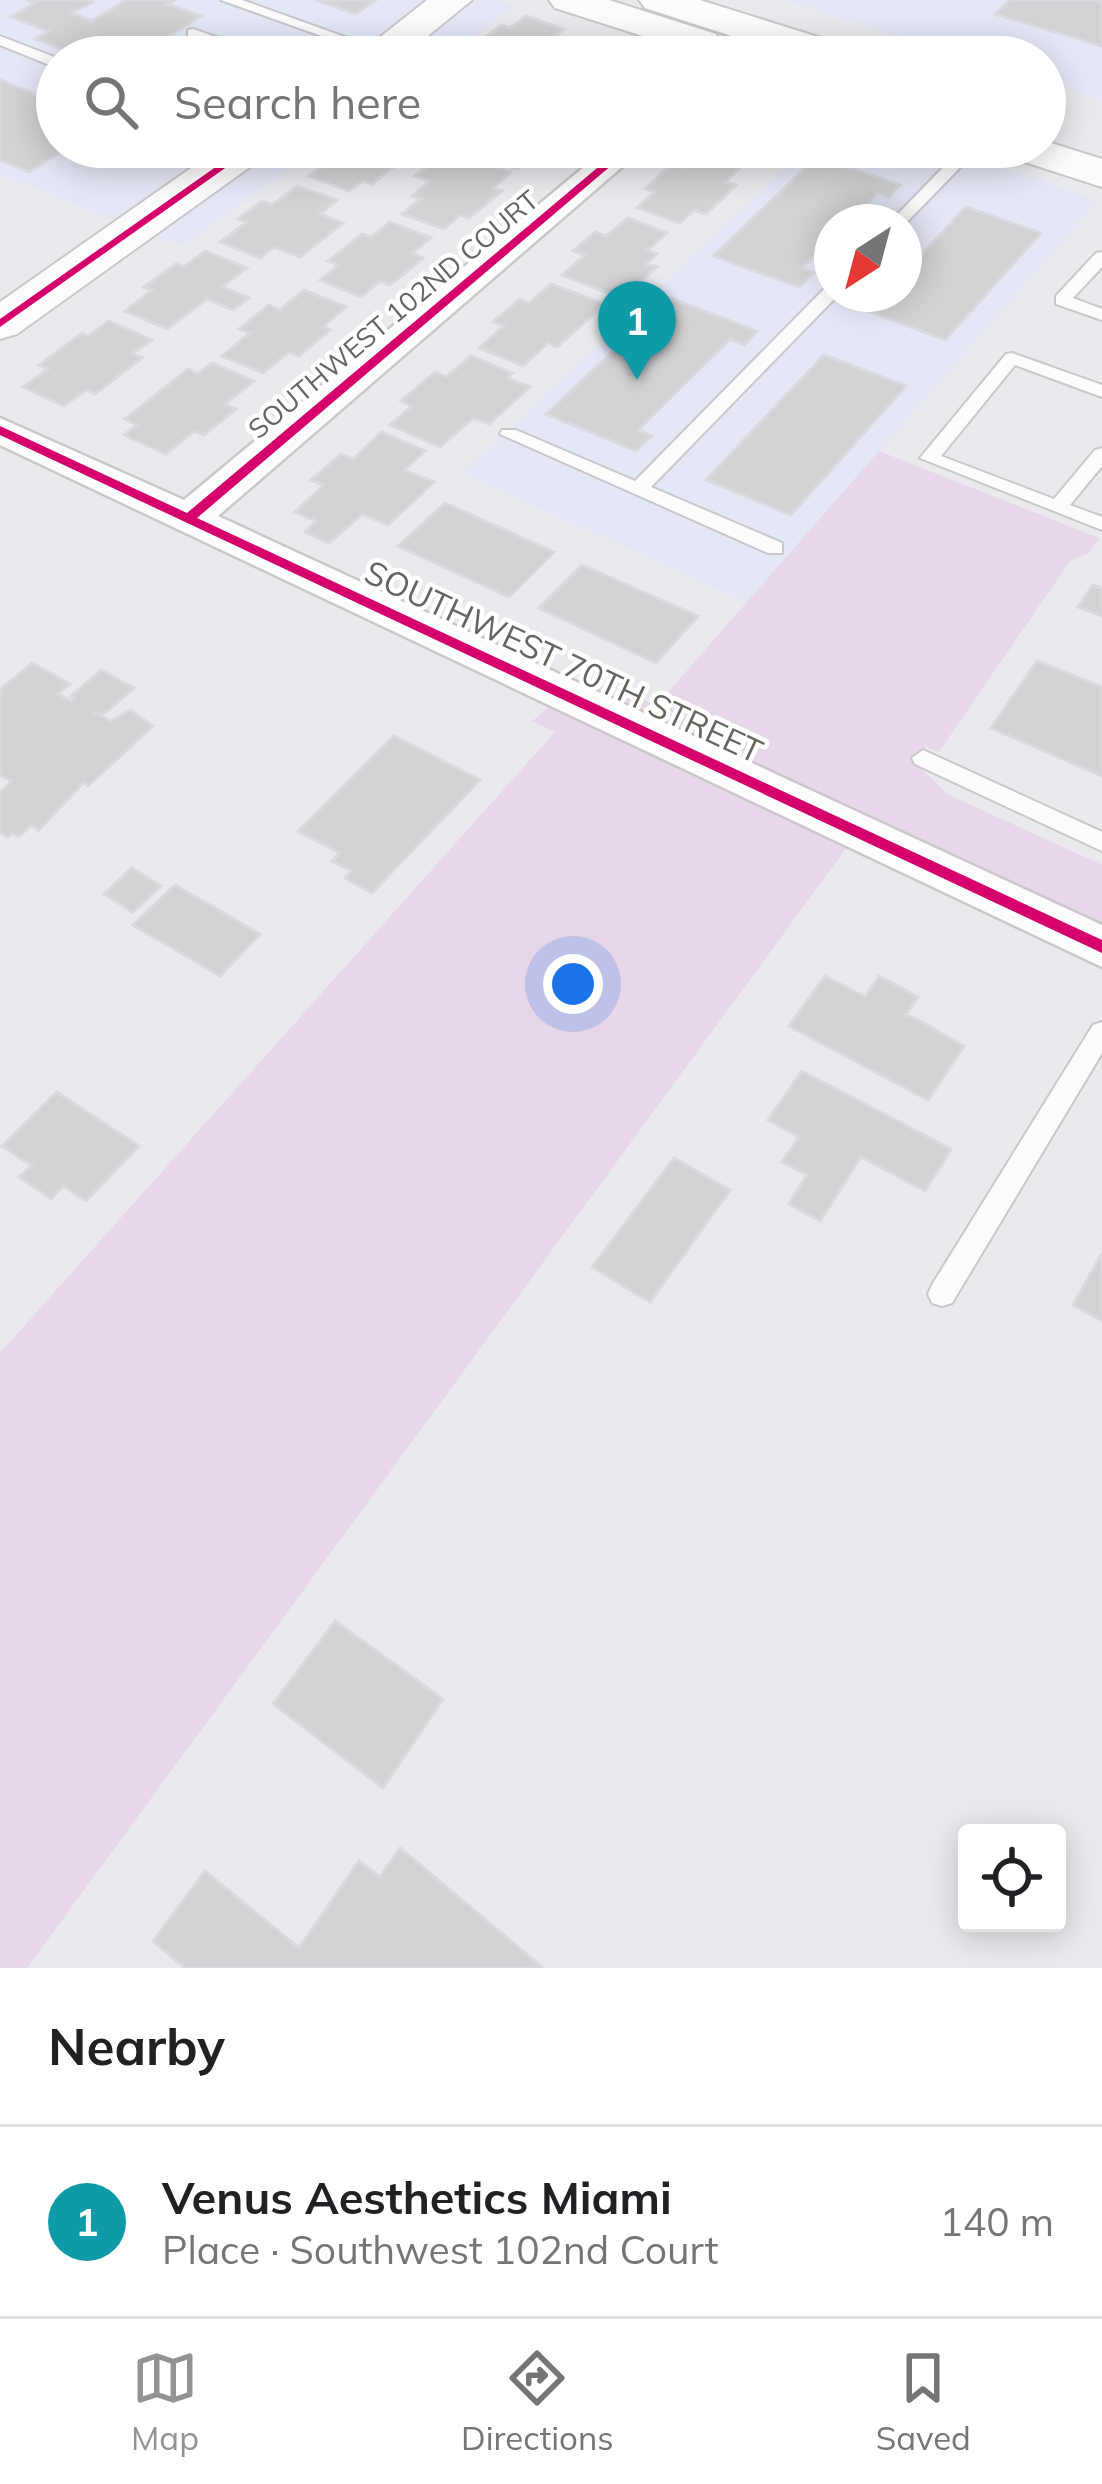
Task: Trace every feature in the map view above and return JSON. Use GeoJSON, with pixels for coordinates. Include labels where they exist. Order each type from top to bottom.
{"type":"FeatureCollection","features":[{"type":"Feature","properties":{"kind":"main road"},"geometry":{"type":"LineString","coordinates":[[404,36],[452,0]]}},
{"type":"Feature","properties":{"kind":"main road"},"geometry":{"type":"LineString","coordinates":[[569,0],[679,36]]}},
{"type":"Feature","properties":{"kind":"main road"},"geometry":{"type":"LineString","coordinates":[[659,0],[772,36]]}},
{"type":"Feature","properties":{"kind":"main road"},"geometry":{"type":"LineString","coordinates":[[1066,130],[1102,141]]}},
{"type":"Feature","properties":{"kind":"main road"},"geometry":{"type":"LineString","coordinates":[[1066,162],[1102,174]]}},
{"type":"Feature","properties":{"kind":"main road"},"geometry":{"type":"LineString","coordinates":[[0,324],[220,168]]}},
{"type":"Feature","properties":{"kind":"street","name":"SOUTHWEST 102ND COURT"},"geometry":{"type":"LineString","coordinates":[[189,518],[603,168]]}},
{"type":"Feature","properties":{"kind":"street","name":"SOUTHWEST 70TH STREET"},"geometry":{"type":"LineString","coordinates":[[0,430],[1102,947]]}},
{"type":"Feature","properties":{"kind":"lane"},"geometry":{"type":"LineString","coordinates":[[228,0],[327,36]]}},
{"type":"Feature","properties":{"kind":"lane"},"geometry":{"type":"LineString","coordinates":[[193,33],[201,36]]}},
{"type":"Feature","properties":{"kind":"lane"},"geometry":{"type":"LineString","coordinates":[[0,40],[36,55]]}},
{"type":"Feature","properties":{"kind":"lane"},"geometry":{"type":"LineString","coordinates":[[916,204],[951,168]]}},
{"type":"Feature","properties":{"kind":"lane"},"geometry":{"type":"LineString","coordinates":[[1102,257],[1062,300],[1102,315]]}},
{"type":"Feature","properties":{"kind":"lane"},"geometry":{"type":"LineString","coordinates":[[638,489],[814,309]]}},
{"type":"Feature","properties":{"kind":"lane"},"geometry":{"type":"LineString","coordinates":[[1102,392],[1012,358],[928,458],[1102,524]]}},
{"type":"Feature","properties":{"kind":"lane"},"geometry":{"type":"LineString","coordinates":[[509,434],[775,548]]}},
{"type":"Feature","properties":{"kind":"lane"},"geometry":{"type":"LineString","coordinates":[[1058,508],[1102,454]]}},
{"type":"Feature","properties":{"kind":"lane"},"geometry":{"type":"LineString","coordinates":[[923,758],[1102,842]]}},
{"type":"Feature","properties":{"kind":"lane"},"geometry":{"type":"LineString","coordinates":[[942,1294],[1102,1032]]}},
{"type":"Feature","properties":{"kind":"shaded area"},"geometry":{"type":"Polygon","coordinates":[[[0,0],[495,0],[514,6],[473,36],[36,36],[36,168],[290,168],[183,246],[0,174],[0,0]]]}},
{"type":"Feature","properties":{"kind":"shaded area"},"geometry":{"type":"Polygon","coordinates":[[[786,0],[1102,0],[1102,99],[1066,88],[1066,36],[900,36],[786,0]]]}},
{"type":"Feature","properties":{"kind":"shaded area"},"geometry":{"type":"Polygon","coordinates":[[[786,168],[1005,168],[1098,201],[747,602],[463,473],[786,168]]]}},
{"type":"Feature","properties":{"kind":"shaded area"},"geometry":{"type":"Polygon","coordinates":[[[879,451],[1099,538],[1089,553],[1070,561],[939,752],[926,747],[916,763],[947,794],[1102,865],[1102,933],[620,707],[625,690],[656,706],[879,451]]]}},
{"type":"Feature","properties":{"kind":"shaded area"},"geometry":{"type":"Polygon","coordinates":[[[551,706],[847,847],[27,1968],[0,1968],[0,1353],[555,732],[532,721],[551,706]]]}},
{"type":"Feature","properties":{"kind":"building"},"geometry":{"type":"Polygon","coordinates":[[[26,0],[88,0],[92,2],[72,13],[92,21],[126,0],[175,0],[168,4],[201,16],[169,36],[40,36],[48,31],[11,17],[35,3],[26,0]]]}},
{"type":"Feature","properties":{"kind":"building"},"geometry":{"type":"Polygon","coordinates":[[[316,0],[376,0],[355,14],[316,0]]]}},
{"type":"Feature","properties":{"kind":"building"},"geometry":{"type":"Polygon","coordinates":[[[1010,0],[1102,0],[1102,46],[995,14],[1010,0]]]}},
{"type":"Feature","properties":{"kind":"building"},"geometry":{"type":"Polygon","coordinates":[[[526,16],[564,29],[555,36],[487,36],[502,25],[510,28],[526,16]]]}},
{"type":"Feature","properties":{"kind":"building"},"geometry":{"type":"Polygon","coordinates":[[[0,80],[36,95],[36,168],[29,172],[0,160],[0,80]]]}},
{"type":"Feature","properties":{"kind":"building"},"geometry":{"type":"Polygon","coordinates":[[[320,168],[392,168],[372,184],[363,181],[349,191],[309,176],[320,168]]]}},
{"type":"Feature","properties":{"kind":"building"},"geometry":{"type":"Polygon","coordinates":[[[426,168],[511,172],[493,188],[502,191],[469,218],[460,215],[444,229],[402,214],[420,199],[412,196],[430,181],[415,176],[426,168]]]}},
{"type":"Feature","properties":{"kind":"building"},"geometry":{"type":"Polygon","coordinates":[[[668,168],[740,168],[725,182],[736,185],[706,214],[694,210],[680,223],[637,208],[654,192],[645,189],[668,168]]]}},
{"type":"Feature","properties":{"kind":"building"},"geometry":{"type":"Polygon","coordinates":[[[805,168],[850,168],[900,185],[889,197],[878,193],[867,204],[814,204],[814,256],[802,268],[814,273],[799,287],[713,256],[805,168]]]}},
{"type":"Feature","properties":{"kind":"building"},"geometry":{"type":"Polygon","coordinates":[[[297,186],[337,200],[320,214],[343,223],[300,257],[274,247],[260,258],[220,242],[247,222],[238,219],[262,201],[272,205],[297,186]]]}},
{"type":"Feature","properties":{"kind":"building"},"geometry":{"type":"Polygon","coordinates":[[[966,207],[1041,233],[945,340],[870,312],[922,312],[922,254],[966,207]]]}},
{"type":"Feature","properties":{"kind":"building"},"geometry":{"type":"Polygon","coordinates":[[[628,218],[667,233],[647,250],[657,254],[646,264],[657,267],[621,298],[562,275],[585,255],[573,251],[595,232],[606,236],[628,218]]]}},
{"type":"Feature","properties":{"kind":"building"},"geometry":{"type":"Polygon","coordinates":[[[390,222],[431,238],[412,253],[423,258],[390,285],[380,281],[361,297],[320,280],[339,265],[328,261],[362,234],[371,237],[390,222]]]}},
{"type":"Feature","properties":{"kind":"building"},"geometry":{"type":"Polygon","coordinates":[[[205,251],[247,268],[222,287],[249,298],[233,310],[207,299],[167,329],[125,311],[152,290],[144,287],[205,251]]]}},
{"type":"Feature","properties":{"kind":"building"},"geometry":{"type":"Polygon","coordinates":[[[551,284],[605,304],[557,347],[548,343],[523,366],[479,348],[504,326],[493,322],[520,299],[529,303],[551,284]]]}},
{"type":"Feature","properties":{"kind":"building"},"geometry":{"type":"Polygon","coordinates":[[[304,290],[346,307],[322,327],[330,330],[299,356],[289,352],[263,373],[222,356],[250,333],[239,329],[269,305],[280,310],[304,290]]]}},
{"type":"Feature","properties":{"kind":"building"},"geometry":{"type":"Polygon","coordinates":[[[670,298],[757,331],[744,345],[730,339],[638,430],[652,436],[636,451],[546,414],[670,298]]]}},
{"type":"Feature","properties":{"kind":"building"},"geometry":{"type":"Polygon","coordinates":[[[109,321],[152,340],[132,354],[142,358],[95,394],[86,390],[64,406],[23,387],[48,369],[39,365],[82,333],[88,336],[109,321]]]}},
{"type":"Feature","properties":{"kind":"building"},"geometry":{"type":"Polygon","coordinates":[[[824,355],[906,386],[791,515],[706,480],[824,355]]]}},
{"type":"Feature","properties":{"kind":"building"},"geometry":{"type":"Polygon","coordinates":[[[471,356],[512,373],[507,378],[530,387],[489,424],[473,418],[440,447],[390,425],[412,406],[401,401],[435,372],[446,377],[471,356]]]}},
{"type":"Feature","properties":{"kind":"building"},"geometry":{"type":"Polygon","coordinates":[[[212,363],[254,381],[225,404],[236,409],[204,435],[194,431],[166,454],[124,435],[137,425],[125,419],[188,369],[198,374],[212,363]]]}},
{"type":"Feature","properties":{"kind":"building"},"geometry":{"type":"Polygon","coordinates":[[[382,432],[425,451],[404,470],[434,482],[388,525],[362,514],[329,543],[305,532],[316,521],[295,512],[324,485],[311,480],[341,454],[353,459],[382,432]]]}},
{"type":"Feature","properties":{"kind":"building"},"geometry":{"type":"Polygon","coordinates":[[[445,503],[554,552],[509,597],[398,546],[445,503]]]}},
{"type":"Feature","properties":{"kind":"building"},"geometry":{"type":"Polygon","coordinates":[[[582,565],[698,616],[656,663],[539,608],[582,565]]]}},
{"type":"Feature","properties":{"kind":"building"},"geometry":{"type":"Polygon","coordinates":[[[1093,585],[1102,589],[1102,616],[1078,607],[1093,585]]]}},
{"type":"Feature","properties":{"kind":"building"},"geometry":{"type":"Polygon","coordinates":[[[1037,661],[1102,687],[1102,776],[991,728],[1037,661]]]}},
{"type":"Feature","properties":{"kind":"building"},"geometry":{"type":"Polygon","coordinates":[[[32,663],[70,684],[58,694],[72,701],[76,698],[71,696],[101,670],[134,688],[105,713],[96,714],[111,721],[130,710],[153,726],[88,786],[83,783],[39,830],[31,825],[19,837],[12,833],[8,837],[0,832],[0,792],[12,781],[0,775],[0,690],[32,663]]]}},
{"type":"Feature","properties":{"kind":"building"},"geometry":{"type":"Polygon","coordinates":[[[394,736],[480,780],[372,893],[345,878],[351,871],[332,861],[340,853],[298,831],[394,736]]]}},
{"type":"Feature","properties":{"kind":"building"},"geometry":{"type":"Polygon","coordinates":[[[132,868],[161,886],[133,912],[104,894],[132,868]]]}},
{"type":"Feature","properties":{"kind":"building"},"geometry":{"type":"Polygon","coordinates":[[[175,885],[260,934],[220,976],[133,925],[175,885]]]}},
{"type":"Feature","properties":{"kind":"building"},"geometry":{"type":"Polygon","coordinates":[[[825,976],[865,997],[879,976],[918,997],[905,1016],[964,1046],[928,1100],[789,1026],[825,976]]]}},
{"type":"Feature","properties":{"kind":"building"},"geometry":{"type":"Polygon","coordinates":[[[802,1071],[951,1149],[925,1191],[861,1157],[820,1221],[789,1204],[807,1175],[782,1162],[799,1137],[768,1120],[802,1071]]]}},
{"type":"Feature","properties":{"kind":"building"},"geometry":{"type":"Polygon","coordinates":[[[57,1092],[139,1146],[86,1201],[63,1186],[51,1199],[19,1177],[32,1166],[2,1146],[57,1092]]]}},
{"type":"Feature","properties":{"kind":"building"},"geometry":{"type":"Polygon","coordinates":[[[674,1158],[730,1190],[650,1302],[592,1267],[674,1158]]]}},
{"type":"Feature","properties":{"kind":"building"},"geometry":{"type":"Polygon","coordinates":[[[1102,1253],[1102,1321],[1073,1305],[1102,1253]]]}},
{"type":"Feature","properties":{"kind":"building"},"geometry":{"type":"Polygon","coordinates":[[[335,1621],[443,1699],[383,1788],[273,1704],[335,1621]]]}},
{"type":"Feature","properties":{"kind":"building"},"geometry":{"type":"Polygon","coordinates":[[[400,1848],[543,1968],[185,1968],[153,1941],[205,1871],[299,1948],[359,1861],[380,1877],[400,1848]]]}},
{"type":"Feature","properties":{"kind":"cycle path"},"geometry":{"type":"LineString","coordinates":[[0,324],[220,168]]}},
{"type":"Feature","properties":{"kind":"cycle path"},"geometry":{"type":"LineString","coordinates":[[189,518],[603,168]]}},
{"type":"Feature","properties":{"kind":"cycle path"},"geometry":{"type":"LineString","coordinates":[[0,430],[1102,947]]}},
{"type":"Feature","properties":{"kind":"place","name":"Venus Aesthetics Miami"},"geometry":{"type":"Point","coordinates":[637,380]}}]}
